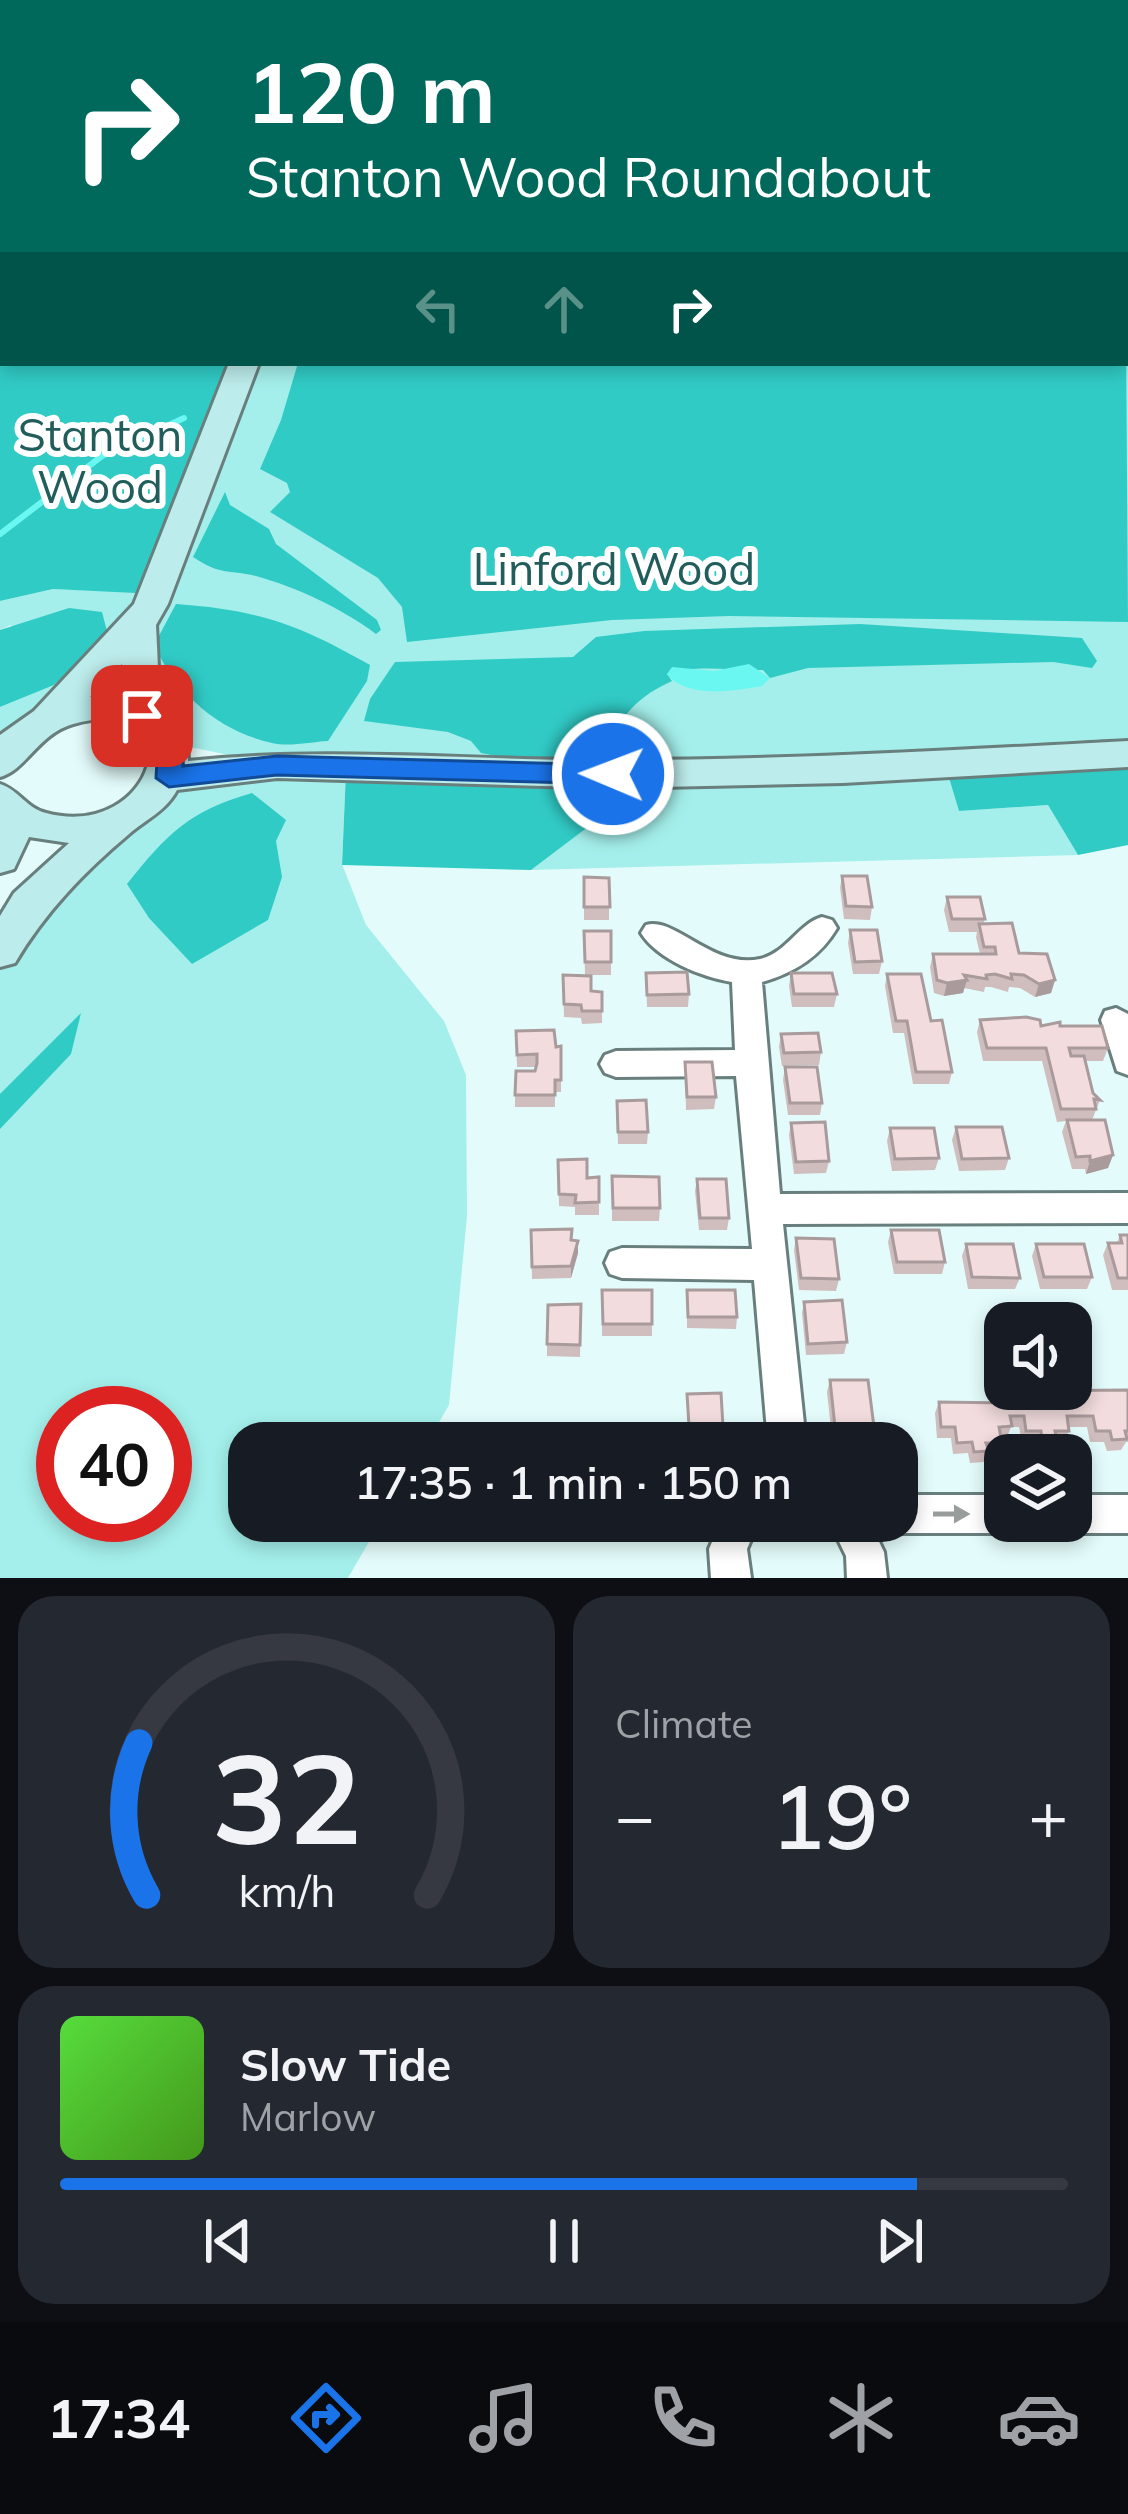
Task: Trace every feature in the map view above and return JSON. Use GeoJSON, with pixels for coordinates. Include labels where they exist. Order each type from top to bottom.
{"type":"FeatureCollection","features":[{"type":"Feature","properties":{"kind":"street"},"geometry":{"type":"LineString","coordinates":[[142,716],[152,600],[243,366]]}},
{"type":"Feature","properties":{"kind":"street"},"geometry":{"type":"LineString","coordinates":[[3,754],[47,720],[152,600]]}},
{"type":"Feature","properties":{"kind":"street"},"geometry":{"type":"LineString","coordinates":[[7,940],[29,904],[118,821],[140,809],[170,760],[159,727],[142,716],[96,708],[47,720]]}},
{"type":"Feature","properties":{"kind":"street"},"geometry":{"type":"LineString","coordinates":[[170,760],[613,774],[797,771],[1128,754]]}},
{"type":"Feature","properties":{"kind":"street"},"geometry":{"type":"LineString","coordinates":[[0,857],[9,808],[64,831],[118,821]]}},
{"type":"Feature","properties":{"kind":"street"},"geometry":{"type":"LineString","coordinates":[[656,933],[685,955],[747,976],[801,956],[822,928]]}},
{"type":"Feature","properties":{"kind":"street"},"geometry":{"type":"LineString","coordinates":[[747,976],[785,1422]]}},
{"type":"Feature","properties":{"kind":"street"},"geometry":{"type":"LineString","coordinates":[[1116,1020],[1128,1063]]}},
{"type":"Feature","properties":{"kind":"street"},"geometry":{"type":"LineString","coordinates":[[616,1064],[751,1063]]}},
{"type":"Feature","properties":{"kind":"street"},"geometry":{"type":"LineString","coordinates":[[769,1209],[1128,1208]]}},
{"type":"Feature","properties":{"kind":"street"},"geometry":{"type":"LineString","coordinates":[[622,1263],[770,1265]]}},
{"type":"Feature","properties":{"kind":"street"},"geometry":{"type":"LineString","coordinates":[[918,1514],[984,1514]]}},
{"type":"Feature","properties":{"kind":"street"},"geometry":{"type":"LineString","coordinates":[[1092,1514],[1128,1514]]}},
{"type":"Feature","properties":{"kind":"street"},"geometry":{"type":"LineString","coordinates":[[731,1542],[731,1578]]}},
{"type":"Feature","properties":{"kind":"street"},"geometry":{"type":"LineString","coordinates":[[860,1542],[867,1578]]}},
{"type":"Feature","properties":{"kind":"green space","name":"Stanton Wood"},"geometry":{"type":"Polygon","coordinates":[[[0,366],[243,366],[156,594],[53,589],[0,601],[0,366]]]}},
{"type":"Feature","properties":{"kind":"green space","name":"Linford Wood"},"geometry":{"type":"Polygon","coordinates":[[[243,366],[1128,366],[1128,754],[945,765],[959,811],[1048,805],[1078,855],[531,870],[656,775],[346,771],[342,864],[366,925],[444,1021],[466,1075],[467,1216],[449,1405],[439,1422],[228,1422],[228,1542],[369,1542],[348,1578],[0,1578],[0,952],[160,792],[272,764],[171,743],[159,727],[138,627],[0,750],[0,707],[54,685],[11,625],[0,630],[0,601],[53,589],[156,593],[243,366]]]}},
{"type":"Feature","properties":{"kind":"green space","name":"Linford Wood"},"geometry":{"type":"Polygon","coordinates":[[[297,366],[1126,366],[1128,622],[729,616],[612,620],[407,642],[402,607],[378,578],[270,512],[290,492],[287,483],[260,469],[297,366]]]}},
{"type":"Feature","properties":{"kind":"green space"},"geometry":{"type":"Polygon","coordinates":[[[225,492],[230,505],[269,529],[276,544],[377,620],[381,630],[376,634],[287,586],[218,570],[193,557],[225,492]]]}},
{"type":"Feature","properties":{"kind":"green space"},"geometry":{"type":"Polygon","coordinates":[[[176,604],[231,610],[299,629],[370,665],[367,681],[328,741],[286,745],[234,730],[187,694],[154,645],[176,604]]]}},
{"type":"Feature","properties":{"kind":"green space"},"geometry":{"type":"Polygon","coordinates":[[[69,608],[102,612],[108,635],[54,685],[0,707],[0,630],[69,608]]]}},
{"type":"Feature","properties":{"kind":"green space"},"geometry":{"type":"Polygon","coordinates":[[[860,624],[1082,638],[1097,661],[1092,668],[1053,662],[808,668],[770,678],[763,670],[678,671],[667,674],[672,681],[645,696],[626,715],[593,763],[517,760],[481,753],[471,741],[448,732],[364,721],[370,699],[395,662],[573,657],[596,637],[644,631],[860,624]]]}},
{"type":"Feature","properties":{"kind":"green space"},"geometry":{"type":"Polygon","coordinates":[[[1128,769],[1128,845],[1078,855],[1048,805],[959,811],[949,778],[1128,769]]]}},
{"type":"Feature","properties":{"kind":"green space"},"geometry":{"type":"Polygon","coordinates":[[[346,771],[658,774],[531,870],[342,865],[346,771]]]}},
{"type":"Feature","properties":{"kind":"green space"},"geometry":{"type":"Polygon","coordinates":[[[252,793],[286,820],[276,841],[282,877],[268,920],[192,964],[149,918],[127,884],[181,826],[252,793]]]}},
{"type":"Feature","properties":{"kind":"green space"},"geometry":{"type":"Polygon","coordinates":[[[81,1013],[71,1054],[0,1129],[0,1094],[81,1013]]]}},
{"type":"Feature","properties":{"kind":"shaded area"},"geometry":{"type":"Polygon","coordinates":[[[749,664],[770,678],[762,686],[698,690],[667,674],[672,667],[714,671],[749,664]]]}},
{"type":"Feature","properties":{"kind":"building"},"geometry":{"type":"Polygon","coordinates":[[[842,876],[867,876],[872,907],[846,906],[842,876]]]}},
{"type":"Feature","properties":{"kind":"building"},"geometry":{"type":"Polygon","coordinates":[[[584,877],[609,878],[610,907],[584,907],[584,877]]]}},
{"type":"Feature","properties":{"kind":"building"},"geometry":{"type":"Polygon","coordinates":[[[947,897],[980,897],[985,919],[952,919],[947,897]]]}},
{"type":"Feature","properties":{"kind":"building"},"geometry":{"type":"Polygon","coordinates":[[[1012,923],[1019,953],[1047,954],[1055,980],[1039,984],[1024,975],[1011,974],[1012,979],[995,974],[986,975],[987,979],[964,975],[967,980],[937,980],[933,954],[996,954],[995,947],[984,947],[979,924],[1012,923]]]}},
{"type":"Feature","properties":{"kind":"building"},"geometry":{"type":"Polygon","coordinates":[[[850,930],[877,930],[882,961],[855,962],[850,930]]]}},
{"type":"Feature","properties":{"kind":"building"},"geometry":{"type":"Polygon","coordinates":[[[584,931],[611,931],[611,962],[585,962],[584,931]]]}},
{"type":"Feature","properties":{"kind":"building"},"geometry":{"type":"Polygon","coordinates":[[[687,972],[689,994],[647,995],[646,973],[687,972]]]}},
{"type":"Feature","properties":{"kind":"building"},"geometry":{"type":"Polygon","coordinates":[[[791,973],[832,973],[837,994],[794,994],[791,973]]]}},
{"type":"Feature","properties":{"kind":"building"},"geometry":{"type":"Polygon","coordinates":[[[887,974],[921,974],[931,1021],[942,1020],[952,1072],[916,1072],[907,1021],[896,1021],[887,974]]]}},
{"type":"Feature","properties":{"kind":"building"},"geometry":{"type":"Polygon","coordinates":[[[563,975],[591,976],[591,991],[602,992],[602,1011],[582,1011],[581,1005],[564,1004],[563,975]]]}},
{"type":"Feature","properties":{"kind":"building"},"geometry":{"type":"Polygon","coordinates":[[[980,1020],[1040,1020],[1041,1026],[1060,1022],[1060,1026],[1102,1026],[1108,1048],[1069,1048],[1071,1056],[1084,1056],[1093,1093],[1100,1100],[1094,1099],[1096,1109],[1061,1109],[1046,1048],[987,1048],[980,1020]]]}},
{"type":"Feature","properties":{"kind":"building"},"geometry":{"type":"Polygon","coordinates":[[[554,1030],[556,1047],[561,1046],[561,1080],[555,1080],[555,1095],[515,1095],[516,1071],[535,1071],[537,1063],[537,1054],[517,1055],[516,1031],[554,1030]]]}},
{"type":"Feature","properties":{"kind":"building"},"geometry":{"type":"Polygon","coordinates":[[[818,1033],[821,1052],[784,1053],[781,1034],[818,1033]]]}},
{"type":"Feature","properties":{"kind":"building"},"geometry":{"type":"Polygon","coordinates":[[[685,1062],[712,1062],[716,1097],[687,1097],[685,1062]]]}},
{"type":"Feature","properties":{"kind":"building"},"geometry":{"type":"Polygon","coordinates":[[[785,1067],[817,1067],[822,1103],[790,1103],[785,1067]]]}},
{"type":"Feature","properties":{"kind":"building"},"geometry":{"type":"Polygon","coordinates":[[[646,1100],[648,1132],[618,1132],[617,1101],[646,1100]]]}},
{"type":"Feature","properties":{"kind":"building"},"geometry":{"type":"Polygon","coordinates":[[[1067,1120],[1105,1120],[1113,1155],[1090,1161],[1090,1156],[1076,1157],[1067,1120]]]}},
{"type":"Feature","properties":{"kind":"building"},"geometry":{"type":"Polygon","coordinates":[[[825,1122],[829,1161],[796,1162],[791,1123],[825,1122]]]}},
{"type":"Feature","properties":{"kind":"building"},"geometry":{"type":"Polygon","coordinates":[[[956,1127],[1002,1127],[1009,1158],[962,1159],[956,1127]]]}},
{"type":"Feature","properties":{"kind":"building"},"geometry":{"type":"Polygon","coordinates":[[[890,1128],[934,1128],[939,1158],[895,1159],[890,1128]]]}},
{"type":"Feature","properties":{"kind":"building"},"geometry":{"type":"Polygon","coordinates":[[[587,1159],[587,1178],[599,1177],[599,1202],[575,1203],[576,1195],[559,1194],[558,1160],[587,1159]]]}},
{"type":"Feature","properties":{"kind":"building"},"geometry":{"type":"Polygon","coordinates":[[[612,1176],[659,1177],[660,1208],[613,1208],[612,1176]]]}},
{"type":"Feature","properties":{"kind":"building"},"geometry":{"type":"Polygon","coordinates":[[[697,1179],[726,1179],[729,1218],[700,1218],[697,1179]]]}},
{"type":"Feature","properties":{"kind":"building"},"geometry":{"type":"Polygon","coordinates":[[[572,1229],[571,1240],[578,1241],[571,1266],[532,1267],[531,1230],[572,1229]]]}},
{"type":"Feature","properties":{"kind":"building"},"geometry":{"type":"Polygon","coordinates":[[[891,1230],[939,1230],[945,1262],[897,1262],[891,1230]]]}},
{"type":"Feature","properties":{"kind":"building"},"geometry":{"type":"Polygon","coordinates":[[[1120,1235],[1128,1235],[1128,1278],[1118,1278],[1108,1243],[1122,1243],[1120,1235]]]}},
{"type":"Feature","properties":{"kind":"building"},"geometry":{"type":"Polygon","coordinates":[[[796,1238],[834,1239],[839,1279],[801,1278],[796,1238]]]}},
{"type":"Feature","properties":{"kind":"building"},"geometry":{"type":"Polygon","coordinates":[[[966,1244],[1013,1244],[1020,1278],[972,1277],[966,1244]]]}},
{"type":"Feature","properties":{"kind":"building"},"geometry":{"type":"Polygon","coordinates":[[[1036,1244],[1084,1244],[1092,1277],[1044,1277],[1036,1244]]]}},
{"type":"Feature","properties":{"kind":"building"},"geometry":{"type":"Polygon","coordinates":[[[602,1290],[652,1290],[652,1324],[603,1324],[602,1290]]]}},
{"type":"Feature","properties":{"kind":"building"},"geometry":{"type":"Polygon","coordinates":[[[687,1290],[735,1290],[737,1317],[688,1317],[687,1290]]]}},
{"type":"Feature","properties":{"kind":"building"},"geometry":{"type":"Polygon","coordinates":[[[842,1300],[847,1342],[808,1344],[804,1302],[842,1300]]]}},
{"type":"Feature","properties":{"kind":"building"},"geometry":{"type":"Polygon","coordinates":[[[581,1304],[580,1345],[547,1344],[548,1305],[581,1304]]]}},
{"type":"Feature","properties":{"kind":"building"},"geometry":{"type":"Polygon","coordinates":[[[830,1380],[868,1380],[873,1422],[834,1422],[830,1380]]]}},
{"type":"Feature","properties":{"kind":"building"},"geometry":{"type":"Polygon","coordinates":[[[1092,1390],[1128,1390],[1127,1439],[1112,1440],[1110,1431],[1096,1431],[1093,1416],[1067,1416],[1069,1431],[1041,1434],[1026,1431],[1024,1416],[1010,1416],[1012,1426],[999,1427],[1000,1434],[984,1434],[984,1451],[974,1452],[972,1442],[957,1443],[955,1427],[941,1427],[939,1402],[984,1403],[984,1410],[1092,1410],[1092,1390]]]}},
{"type":"Feature","properties":{"kind":"building"},"geometry":{"type":"Polygon","coordinates":[[[721,1393],[723,1422],[689,1422],[687,1394],[721,1393]]]}},
{"type":"Feature","properties":{"kind":"waterway"},"geometry":{"type":"LineString","coordinates":[[0,534],[102,456],[184,418]]}},
{"type":"Feature","properties":{"kind":"route"},"geometry":{"type":"LineString","coordinates":[[142,716],[171,743],[174,760],[169,778],[277,765],[613,774]]}}]}
